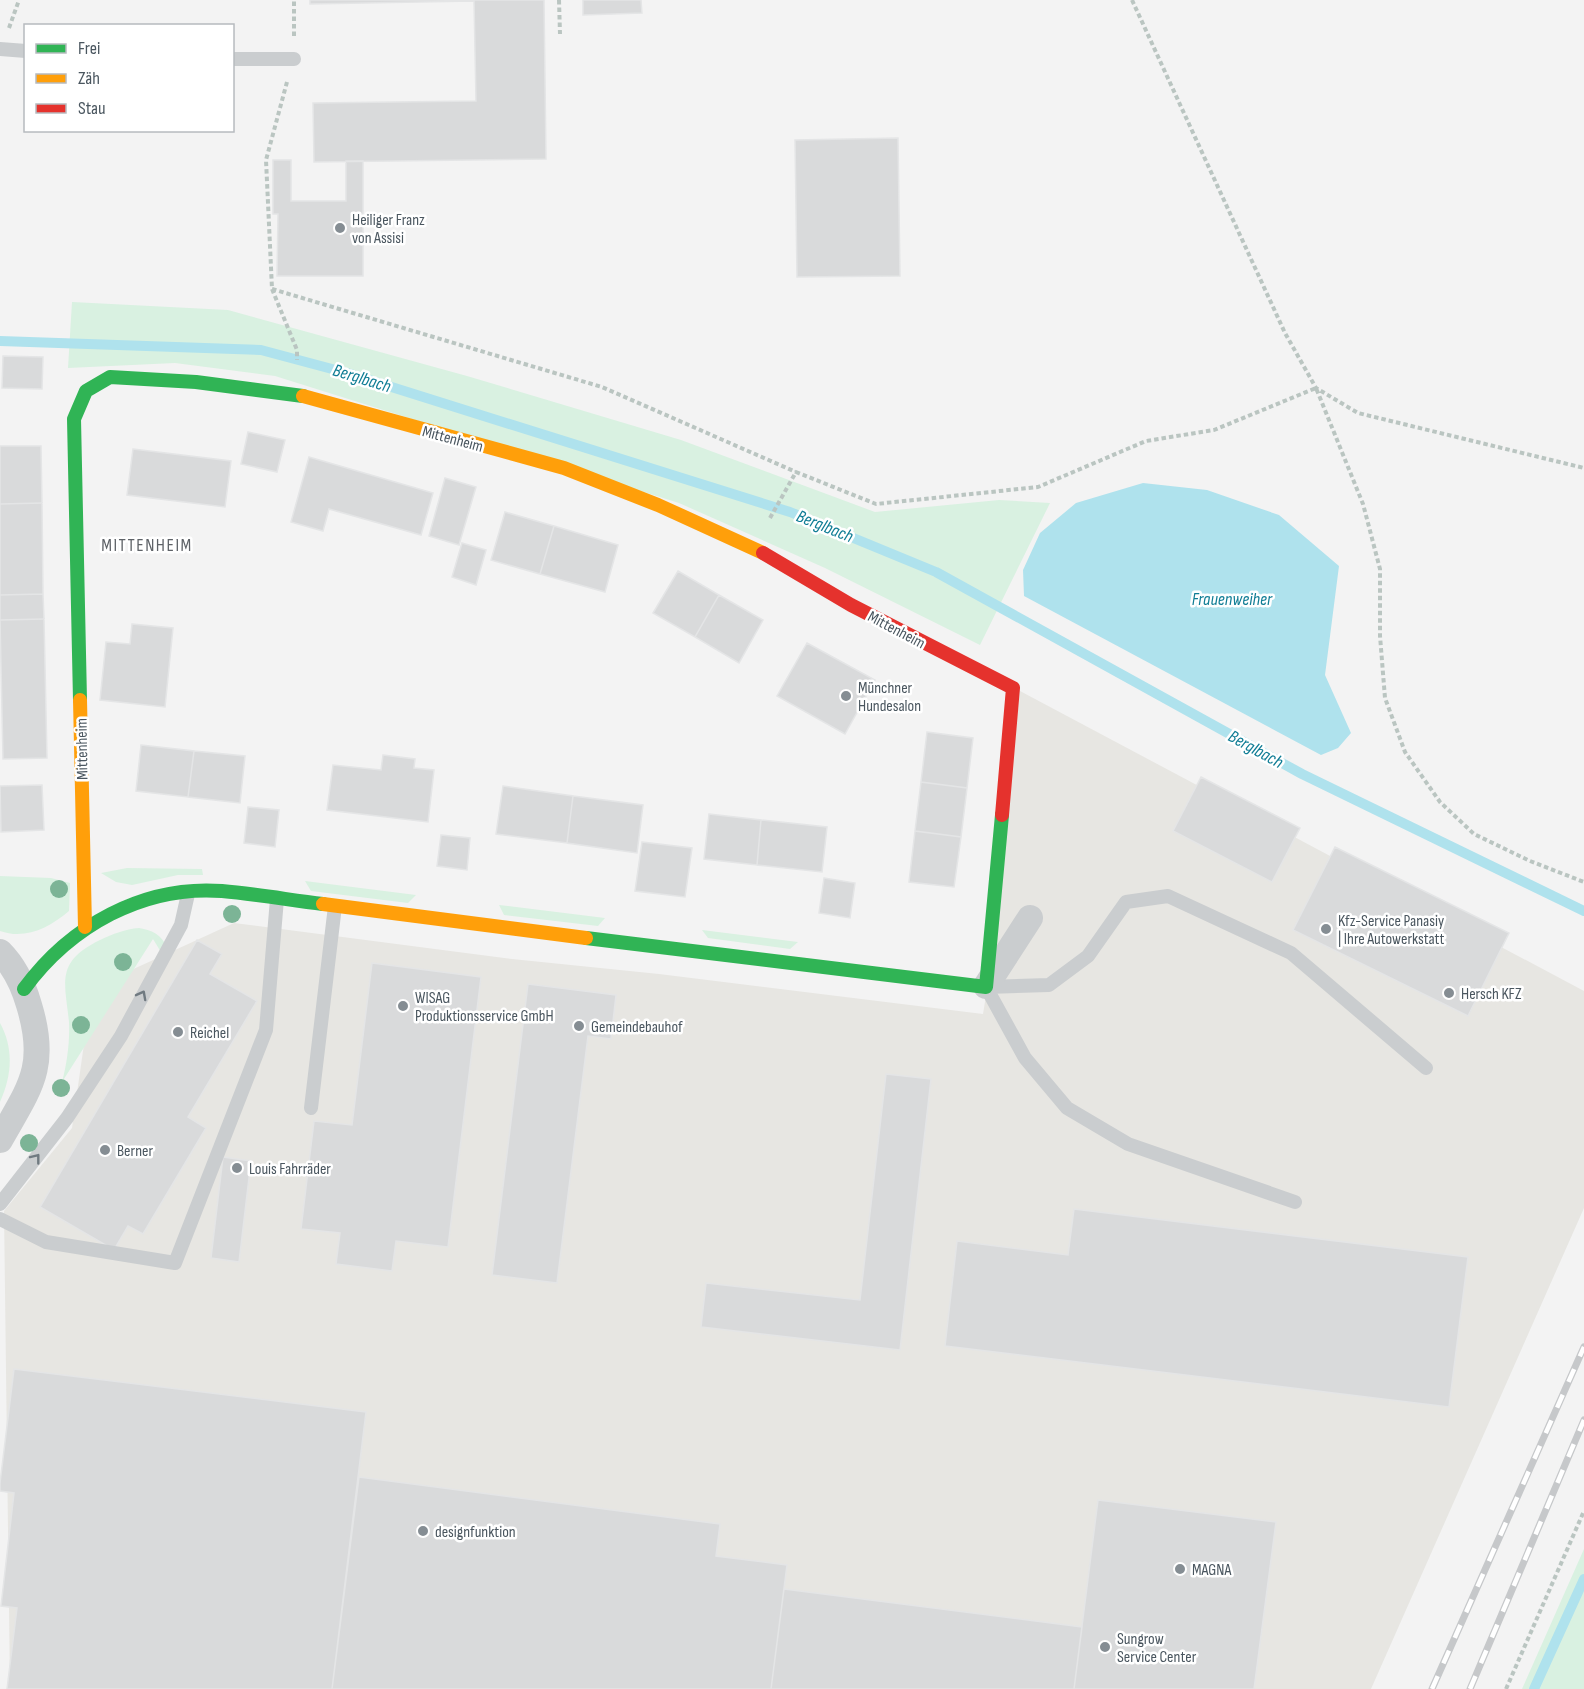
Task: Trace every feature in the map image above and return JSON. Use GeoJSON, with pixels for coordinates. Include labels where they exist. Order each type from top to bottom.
{"type":"FeatureCollection","features":[{"type":"Feature","properties":{"kind":"street","name":"Mittenheim"},"geometry":{"type":"LineString","coordinates":[[85,927],[74,419],[86,391],[110,377],[196,382],[291,393],[564,468],[658,505],[754,548],[851,605],[1013,688],[986,987]]}},
{"type":"Feature","properties":{"kind":"street"},"geometry":{"type":"LineString","coordinates":[[12,986],[38,968],[58,945],[110,912],[161,896],[220,891],[783,964],[986,987],[1030,918]]}},
{"type":"Feature","properties":{"kind":"street"},"geometry":{"type":"LineString","coordinates":[[0,952],[15,969],[12,986],[34,1022],[39,1055],[31,1085],[0,1140]]}},
{"type":"Feature","properties":{"kind":"lane"},"geometry":{"type":"LineString","coordinates":[[0,49],[24,51]]}},
{"type":"Feature","properties":{"kind":"lane"},"geometry":{"type":"LineString","coordinates":[[234,59],[294,59]]}},
{"type":"Feature","properties":{"kind":"lane"},"geometry":{"type":"LineString","coordinates":[[0,1204],[67,1118],[121,1036],[181,925],[188,894]]}},
{"type":"Feature","properties":{"kind":"lane"},"geometry":{"type":"LineString","coordinates":[[1295,1202],[1128,1144],[1067,1108],[1025,1058],[986,987],[1049,985],[1088,956],[1126,902],[1168,896],[1291,953],[1426,1068]]}},
{"type":"Feature","properties":{"kind":"lane"},"geometry":{"type":"LineString","coordinates":[[0,1219],[46,1242],[175,1263],[266,1030],[277,898]]}},
{"type":"Feature","properties":{"kind":"lane"},"geometry":{"type":"LineString","coordinates":[[311,1108],[335,906]]}},
{"type":"Feature","properties":{"kind":"path"},"geometry":{"type":"LineString","coordinates":[[294,0],[294,59],[266,160],[272,289],[297,350]]}},
{"type":"Feature","properties":{"kind":"path"},"geometry":{"type":"LineString","coordinates":[[559,0],[560,34]]}},
{"type":"Feature","properties":{"kind":"path"},"geometry":{"type":"LineString","coordinates":[[1131,0],[1285,333],[1316,388],[1363,504],[1380,569],[1380,636],[1385,698],[1406,753],[1440,802],[1474,834],[1530,861],[1584,882]]}},
{"type":"Feature","properties":{"kind":"path"},"geometry":{"type":"LineString","coordinates":[[272,289],[602,387],[796,472],[876,504],[1038,487],[1146,441],[1214,430],[1316,388]]}},
{"type":"Feature","properties":{"kind":"path"},"geometry":{"type":"LineString","coordinates":[[1316,388],[1358,413],[1380,420],[1584,468]]}},
{"type":"Feature","properties":{"kind":"path"},"geometry":{"type":"LineString","coordinates":[[768,520],[796,472]]}},
{"type":"Feature","properties":{"kind":"path"},"geometry":{"type":"LineString","coordinates":[[1506,1689],[1584,1511]]}},
{"type":"Feature","properties":{"kind":"shaded area"},"geometry":{"type":"Polygon","coordinates":[[[1020,691],[1584,991],[1584,1208],[1371,1689],[10,1689],[4,1211],[72,1128],[92,988],[234,923],[512,959],[659,974],[983,1014],[993,953],[1020,691]]]}},
{"type":"Feature","properties":{"kind":"green space"},"geometry":{"type":"Polygon","coordinates":[[[72,302],[228,310],[467,376],[681,440],[875,512],[999,500],[1050,503],[980,645],[825,568],[679,503],[275,376],[175,363],[68,368],[72,302]]]}},
{"type":"Feature","properties":{"kind":"green space"},"geometry":{"type":"Polygon","coordinates":[[[127,868],[202,869],[203,875],[178,875],[132,885],[116,882],[101,873],[127,868]]]}},
{"type":"Feature","properties":{"kind":"green space"},"geometry":{"type":"Polygon","coordinates":[[[0,876],[51,878],[70,883],[69,911],[53,923],[36,931],[19,934],[0,931],[0,876]]]}},
{"type":"Feature","properties":{"kind":"green space"},"geometry":{"type":"Polygon","coordinates":[[[305,881],[416,895],[408,903],[311,891],[305,881]]]}},
{"type":"Feature","properties":{"kind":"green space"},"geometry":{"type":"Polygon","coordinates":[[[499,905],[605,918],[598,926],[504,915],[499,905]]]}},
{"type":"Feature","properties":{"kind":"green space"},"geometry":{"type":"Polygon","coordinates":[[[139,928],[148,930],[162,939],[167,947],[164,957],[153,939],[62,1082],[69,1037],[65,984],[69,965],[76,956],[100,940],[119,932],[139,928]]]}},
{"type":"Feature","properties":{"kind":"green space"},"geometry":{"type":"Polygon","coordinates":[[[702,930],[798,942],[790,949],[708,938],[702,930]]]}},
{"type":"Feature","properties":{"kind":"green space"},"geometry":{"type":"Polygon","coordinates":[[[0,1023],[8,1042],[10,1062],[7,1082],[0,1102],[0,1023]]]}},
{"type":"Feature","properties":{"kind":"green space"},"geometry":{"type":"Polygon","coordinates":[[[1584,1549],[1584,1689],[1522,1689],[1584,1549]]]}},
{"type":"Feature","properties":{"kind":"water","name":"Frauenweiher"},"geometry":{"type":"Polygon","coordinates":[[[1143,483],[1207,490],[1279,515],[1339,566],[1325,675],[1351,733],[1338,748],[1321,755],[1024,596],[1023,570],[1040,533],[1076,503],[1143,483]]]}},
{"type":"Feature","properties":{"kind":"building"},"geometry":{"type":"Polygon","coordinates":[[[310,0],[544,0],[546,159],[314,162],[313,103],[476,101],[474,1],[310,4],[310,0]]]}},
{"type":"Feature","properties":{"kind":"building"},"geometry":{"type":"Polygon","coordinates":[[[583,0],[641,0],[642,13],[583,15],[583,0]]]}},
{"type":"Feature","properties":{"kind":"building"},"geometry":{"type":"Polygon","coordinates":[[[898,138],[900,276],[797,277],[795,140],[898,138]]]}},
{"type":"Feature","properties":{"kind":"building"},"geometry":{"type":"Polygon","coordinates":[[[273,160],[291,160],[291,201],[346,201],[346,161],[363,161],[363,276],[277,276],[278,214],[273,214],[273,160]]]}},
{"type":"Feature","properties":{"kind":"building"},"geometry":{"type":"Polygon","coordinates":[[[3,356],[43,357],[42,389],[2,388],[3,356]]]}},
{"type":"Feature","properties":{"kind":"building"},"geometry":{"type":"Polygon","coordinates":[[[248,432],[285,440],[277,472],[241,464],[248,432]]]}},
{"type":"Feature","properties":{"kind":"building"},"geometry":{"type":"Polygon","coordinates":[[[0,446],[41,446],[42,503],[0,504],[0,446]]]}},
{"type":"Feature","properties":{"kind":"building"},"geometry":{"type":"Polygon","coordinates":[[[133,449],[231,461],[225,507],[127,495],[133,449]]]}},
{"type":"Feature","properties":{"kind":"building"},"geometry":{"type":"Polygon","coordinates":[[[309,457],[433,493],[421,535],[329,509],[323,531],[291,522],[309,457]]]}},
{"type":"Feature","properties":{"kind":"building"},"geometry":{"type":"Polygon","coordinates":[[[445,478],[476,487],[459,545],[429,536],[445,478]]]}},
{"type":"Feature","properties":{"kind":"building"},"geometry":{"type":"Polygon","coordinates":[[[42,503],[43,594],[0,595],[0,504],[42,503]]]}},
{"type":"Feature","properties":{"kind":"building"},"geometry":{"type":"Polygon","coordinates":[[[505,512],[554,526],[540,574],[491,560],[505,512]]]}},
{"type":"Feature","properties":{"kind":"building"},"geometry":{"type":"Polygon","coordinates":[[[554,526],[618,545],[605,592],[540,574],[554,526]]]}},
{"type":"Feature","properties":{"kind":"building"},"geometry":{"type":"Polygon","coordinates":[[[462,543],[486,550],[476,585],[452,577],[462,543]]]}},
{"type":"Feature","properties":{"kind":"building"},"geometry":{"type":"Polygon","coordinates":[[[678,571],[719,595],[695,637],[653,613],[678,571]]]}},
{"type":"Feature","properties":{"kind":"building"},"geometry":{"type":"Polygon","coordinates":[[[43,594],[44,619],[0,620],[0,595],[43,594]]]}},
{"type":"Feature","properties":{"kind":"building"},"geometry":{"type":"Polygon","coordinates":[[[719,595],[763,620],[739,663],[695,637],[719,595]]]}},
{"type":"Feature","properties":{"kind":"building"},"geometry":{"type":"Polygon","coordinates":[[[44,619],[47,758],[3,759],[0,620],[44,619]]]}},
{"type":"Feature","properties":{"kind":"building"},"geometry":{"type":"Polygon","coordinates":[[[132,624],[173,628],[165,707],[100,700],[106,642],[130,644],[132,624]]]}},
{"type":"Feature","properties":{"kind":"building"},"geometry":{"type":"Polygon","coordinates":[[[807,643],[875,680],[845,734],[777,696],[807,643]]]}},
{"type":"Feature","properties":{"kind":"building"},"geometry":{"type":"Polygon","coordinates":[[[927,732],[973,738],[967,788],[921,782],[927,732]]]}},
{"type":"Feature","properties":{"kind":"building"},"geometry":{"type":"Polygon","coordinates":[[[141,745],[194,751],[188,797],[136,791],[141,745]]]}},
{"type":"Feature","properties":{"kind":"building"},"geometry":{"type":"Polygon","coordinates":[[[194,751],[245,756],[240,803],[188,797],[194,751]]]}},
{"type":"Feature","properties":{"kind":"building"},"geometry":{"type":"Polygon","coordinates":[[[383,755],[415,759],[414,768],[434,770],[428,822],[327,810],[333,765],[381,770],[383,755]]]}},
{"type":"Feature","properties":{"kind":"building"},"geometry":{"type":"Polygon","coordinates":[[[1201,777],[1300,828],[1272,882],[1173,831],[1201,777]]]}},
{"type":"Feature","properties":{"kind":"building"},"geometry":{"type":"Polygon","coordinates":[[[921,782],[967,788],[961,837],[915,831],[921,782]]]}},
{"type":"Feature","properties":{"kind":"building"},"geometry":{"type":"Polygon","coordinates":[[[42,785],[44,830],[1,832],[0,786],[42,785]]]}},
{"type":"Feature","properties":{"kind":"building"},"geometry":{"type":"Polygon","coordinates":[[[503,786],[573,796],[567,843],[496,834],[503,786]]]}},
{"type":"Feature","properties":{"kind":"building"},"geometry":{"type":"Polygon","coordinates":[[[573,796],[643,805],[637,853],[567,843],[573,796]]]}},
{"type":"Feature","properties":{"kind":"building"},"geometry":{"type":"Polygon","coordinates":[[[248,807],[279,810],[275,847],[244,843],[248,807]]]}},
{"type":"Feature","properties":{"kind":"building"},"geometry":{"type":"Polygon","coordinates":[[[709,814],[761,820],[757,865],[704,859],[709,814]]]}},
{"type":"Feature","properties":{"kind":"building"},"geometry":{"type":"Polygon","coordinates":[[[761,820],[827,827],[822,872],[757,865],[761,820]]]}},
{"type":"Feature","properties":{"kind":"building"},"geometry":{"type":"Polygon","coordinates":[[[915,831],[961,837],[954,887],[909,882],[915,831]]]}},
{"type":"Feature","properties":{"kind":"building"},"geometry":{"type":"Polygon","coordinates":[[[441,835],[470,838],[467,870],[437,866],[441,835]]]}},
{"type":"Feature","properties":{"kind":"building"},"geometry":{"type":"Polygon","coordinates":[[[642,842],[692,848],[685,897],[635,891],[642,842]]]}},
{"type":"Feature","properties":{"kind":"building"},"geometry":{"type":"Polygon","coordinates":[[[1335,847],[1509,933],[1468,1016],[1293,930],[1335,847]]]}},
{"type":"Feature","properties":{"kind":"building"},"geometry":{"type":"Polygon","coordinates":[[[824,878],[855,883],[850,918],[819,913],[824,878]]]}},
{"type":"Feature","properties":{"kind":"building"},"geometry":{"type":"Polygon","coordinates":[[[197,940],[222,954],[210,974],[257,1001],[188,1117],[206,1128],[143,1234],[128,1226],[114,1250],[40,1207],[197,940]]]}},
{"type":"Feature","properties":{"kind":"building"},"geometry":{"type":"Polygon","coordinates":[[[372,963],[481,977],[448,1247],[396,1241],[392,1271],[336,1264],[340,1233],[301,1229],[314,1121],[352,1125],[372,963]]]}},
{"type":"Feature","properties":{"kind":"building"},"geometry":{"type":"Polygon","coordinates":[[[528,984],[616,995],[611,1039],[588,1036],[557,1283],[492,1275],[528,984]]]}},
{"type":"Feature","properties":{"kind":"building"},"geometry":{"type":"Polygon","coordinates":[[[886,1074],[931,1079],[900,1350],[701,1327],[706,1283],[860,1300],[886,1074]]]}},
{"type":"Feature","properties":{"kind":"building"},"geometry":{"type":"Polygon","coordinates":[[[223,1157],[251,1161],[239,1262],[211,1258],[223,1157]]]}},
{"type":"Feature","properties":{"kind":"building"},"geometry":{"type":"Polygon","coordinates":[[[1074,1209],[1468,1257],[1449,1407],[945,1346],[957,1241],[1068,1255],[1074,1209]]]}},
{"type":"Feature","properties":{"kind":"building"},"geometry":{"type":"Polygon","coordinates":[[[14,1369],[366,1412],[332,1689],[7,1689],[17,1608],[1,1606],[14,1493],[0,1491],[0,1483],[14,1369]]]}},
{"type":"Feature","properties":{"kind":"building"},"geometry":{"type":"Polygon","coordinates":[[[359,1477],[720,1524],[716,1556],[787,1565],[771,1689],[332,1689],[359,1477]]]}},
{"type":"Feature","properties":{"kind":"building","name":"MAGNA"},"geometry":{"type":"Polygon","coordinates":[[[1098,1500],[1276,1522],[1254,1689],[1074,1689],[1098,1500]]]}},
{"type":"Feature","properties":{"kind":"building"},"geometry":{"type":"Polygon","coordinates":[[[784,1589],[1082,1627],[1074,1689],[771,1689],[784,1589]]]}},
{"type":"Feature","properties":{"kind":"waterway","name":"Berglbach"},"geometry":{"type":"LineString","coordinates":[[0,341],[261,350],[347,373],[790,512],[936,572],[1302,774],[1584,911]]}},
{"type":"Feature","properties":{"kind":"waterway"},"geometry":{"type":"LineString","coordinates":[[1534,1689],[1584,1579]]}},
{"type":"Feature","properties":{"kind":"railway"},"geometry":{"type":"LineString","coordinates":[[1432,1689],[1584,1347]]}},
{"type":"Feature","properties":{"kind":"railway"},"geometry":{"type":"LineString","coordinates":[[1470,1689],[1584,1420]]}},
{"type":"Feature","properties":{"kind":"traffic: fast"},"geometry":{"type":"LineString","coordinates":[[80,700],[74,419],[86,391],[110,377],[196,382],[303,396]]}},
{"type":"Feature","properties":{"kind":"traffic: fast"},"geometry":{"type":"LineString","coordinates":[[586,938],[986,987],[1002,815]]}},
{"type":"Feature","properties":{"kind":"traffic: fast"},"geometry":{"type":"LineString","coordinates":[[24,989],[42,966],[86,929],[111,914],[164,895],[193,891],[222,891],[323,904]]}},
{"type":"Feature","properties":{"kind":"traffic: slow"},"geometry":{"type":"LineString","coordinates":[[303,396],[564,468],[658,505],[763,553]]}},
{"type":"Feature","properties":{"kind":"traffic: slow"},"geometry":{"type":"LineString","coordinates":[[80,700],[85,927]]}},
{"type":"Feature","properties":{"kind":"traffic: slow"},"geometry":{"type":"LineString","coordinates":[[323,904],[586,938]]}},
{"type":"Feature","properties":{"kind":"traffic: jam"},"geometry":{"type":"LineString","coordinates":[[763,553],[851,605],[1013,688],[1002,815]]}},
{"type":"Feature","properties":{"kind":"place","name":"Heiliger Franz von Assisi"},"geometry":{"type":"Point","coordinates":[340,228]}},
{"type":"Feature","properties":{"kind":"place","name":"Münchner Hundesalon"},"geometry":{"type":"Point","coordinates":[846,696]}},
{"type":"Feature","properties":{"kind":"place","name":"Kfz-Service Panasiy | Ihre Autowerkstatt"},"geometry":{"type":"Point","coordinates":[1326,929]}},
{"type":"Feature","properties":{"kind":"place","name":"Hersch KFZ"},"geometry":{"type":"Point","coordinates":[1449,993]}},
{"type":"Feature","properties":{"kind":"place","name":"WISAG Produktionsservice GmbH"},"geometry":{"type":"Point","coordinates":[403,1006]}},
{"type":"Feature","properties":{"kind":"place","name":"Gemeindebauhof"},"geometry":{"type":"Point","coordinates":[579,1026]}},
{"type":"Feature","properties":{"kind":"place","name":"Reichel"},"geometry":{"type":"Point","coordinates":[178,1032]}},
{"type":"Feature","properties":{"kind":"place","name":"Berner"},"geometry":{"type":"Point","coordinates":[105,1150]}},
{"type":"Feature","properties":{"kind":"place","name":"Louis Fahrräder"},"geometry":{"type":"Point","coordinates":[237,1168]}},
{"type":"Feature","properties":{"kind":"place","name":"designfunktion"},"geometry":{"type":"Point","coordinates":[423,1531]}},
{"type":"Feature","properties":{"kind":"place","name":"MAGNA"},"geometry":{"type":"Point","coordinates":[1180,1569]}},
{"type":"Feature","properties":{"kind":"place","name":"Sungrow Service Center"},"geometry":{"type":"Point","coordinates":[1105,1647]}},
{"type":"Feature","properties":{"kind":"district","name":"MITTENHEIM"},"geometry":{"type":"Point","coordinates":[147,545]}}]}
